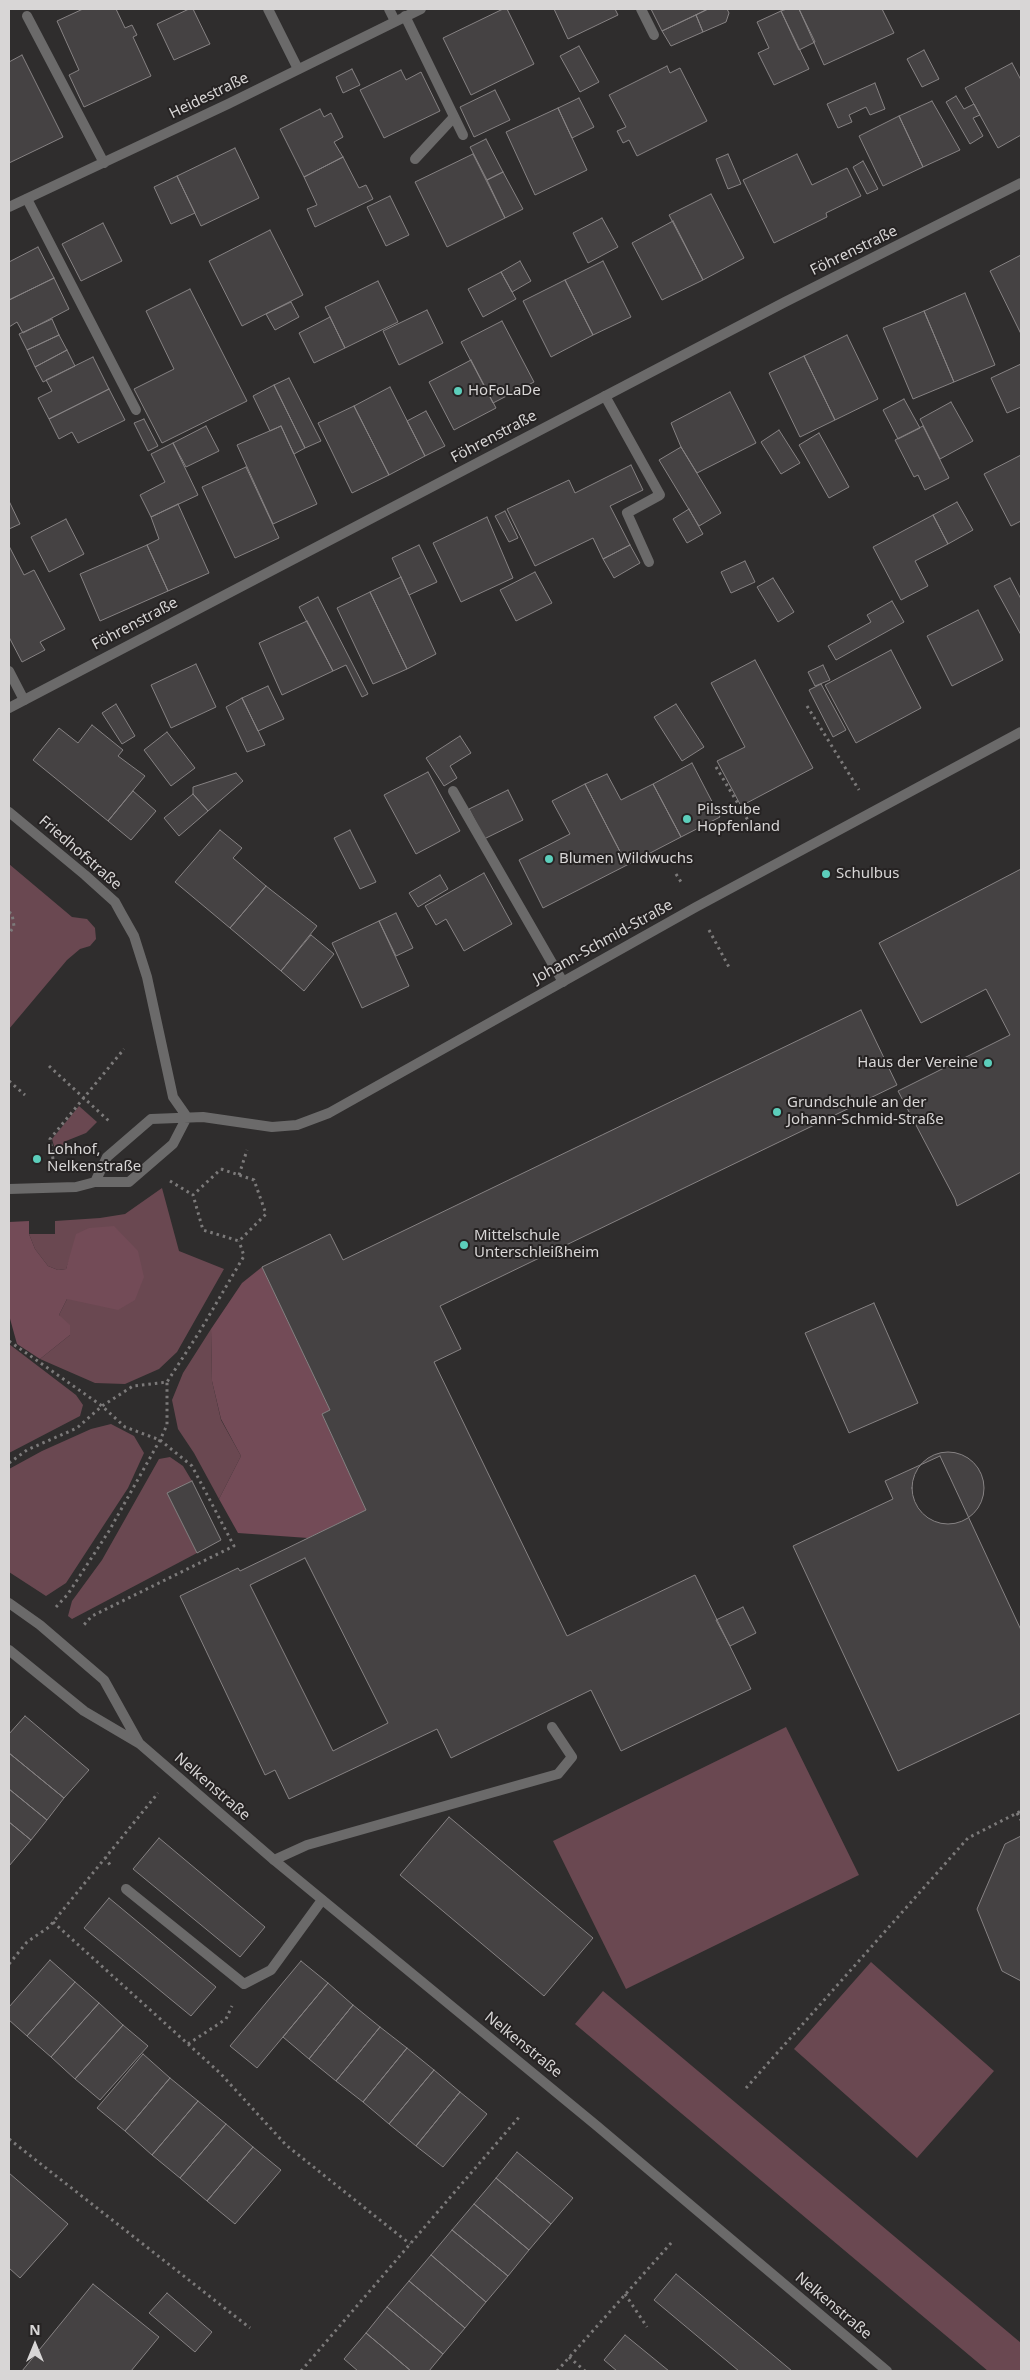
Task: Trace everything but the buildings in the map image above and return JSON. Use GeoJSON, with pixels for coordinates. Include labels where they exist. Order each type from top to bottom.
{"type":"FeatureCollection","features":[{"type":"Feature","properties":{"kind":"street"},"geometry":{"type":"LineString","coordinates":[[268,9],[298,69]]}},
{"type":"Feature","properties":{"kind":"street"},"geometry":{"type":"LineString","coordinates":[[389,9],[395,21]]}},
{"type":"Feature","properties":{"kind":"street","name":"Heidestraße"},"geometry":{"type":"LineString","coordinates":[[9,207],[421,9]]}},
{"type":"Feature","properties":{"kind":"street"},"geometry":{"type":"LineString","coordinates":[[641,9],[654,35]]}},
{"type":"Feature","properties":{"kind":"street"},"geometry":{"type":"LineString","coordinates":[[26,16],[104,163]]}},
{"type":"Feature","properties":{"kind":"street"},"geometry":{"type":"LineString","coordinates":[[406,16],[463,135]]}},
{"type":"Feature","properties":{"kind":"street"},"geometry":{"type":"LineString","coordinates":[[416,159],[454,117]]}},
{"type":"Feature","properties":{"kind":"street","name":"Föhrenstraße"},"geometry":{"type":"LineString","coordinates":[[9,708],[605,396],[1021,183]]}},
{"type":"Feature","properties":{"kind":"street"},"geometry":{"type":"LineString","coordinates":[[26,199],[136,410]]}},
{"type":"Feature","properties":{"kind":"street"},"geometry":{"type":"LineString","coordinates":[[605,396],[660,494],[627,513],[649,562]]}},
{"type":"Feature","properties":{"kind":"street"},"geometry":{"type":"LineString","coordinates":[[9,671],[24,700]]}},
{"type":"Feature","properties":{"kind":"street","name":"Johann-Schmid-Straße"},"geometry":{"type":"LineString","coordinates":[[96,1182],[107,1157],[150,1119],[230,1119],[272,1126],[297,1125],[329,1113],[696,907],[1021,732]]}},
{"type":"Feature","properties":{"kind":"street"},"geometry":{"type":"LineString","coordinates":[[453,791],[563,982]]}},
{"type":"Feature","properties":{"kind":"street","name":"Friedhofstraße"},"geometry":{"type":"LineString","coordinates":[[9,812],[114,902],[134,936],[147,977],[173,1097],[187,1118]]}},
{"type":"Feature","properties":{"kind":"street"},"geometry":{"type":"LineString","coordinates":[[9,1189],[76,1187],[96,1182],[129,1182],[173,1144],[187,1118]]}},
{"type":"Feature","properties":{"kind":"street","name":"Nelkenstraße"},"geometry":{"type":"LineString","coordinates":[[9,1603],[40,1625],[104,1680],[140,1744]]}},
{"type":"Feature","properties":{"kind":"street","name":"Nelkenstraße"},"geometry":{"type":"LineString","coordinates":[[9,1650],[84,1711],[140,1744],[274,1860],[590,2119],[887,2371]]}},
{"type":"Feature","properties":{"kind":"street"},"geometry":{"type":"LineString","coordinates":[[274,1860],[307,1845],[558,1774],[572,1757],[552,1727]]}},
{"type":"Feature","properties":{"kind":"street"},"geometry":{"type":"LineString","coordinates":[[126,1889],[244,1984],[271,1970],[322,1900]]}},
{"type":"Feature","properties":{"kind":"path"},"geometry":{"type":"LineString","coordinates":[[807,706],[873,812]]}},
{"type":"Feature","properties":{"kind":"path"},"geometry":{"type":"LineString","coordinates":[[716,767],[754,832]]}},
{"type":"Feature","properties":{"kind":"path"},"geometry":{"type":"LineString","coordinates":[[9,912],[12,914],[14,926],[9,934]]}},
{"type":"Feature","properties":{"kind":"path"},"geometry":{"type":"LineString","coordinates":[[53,1159],[50,1139],[124,1049]]}},
{"type":"Feature","properties":{"kind":"path"},"geometry":{"type":"LineString","coordinates":[[49,1066],[116,1128]]}},
{"type":"Feature","properties":{"kind":"path"},"geometry":{"type":"LineString","coordinates":[[9,1081],[25,1095]]}},
{"type":"Feature","properties":{"kind":"path"},"geometry":{"type":"LineString","coordinates":[[193,1195],[221,1169],[254,1180],[266,1214],[239,1241]]}},
{"type":"Feature","properties":{"kind":"path"},"geometry":{"type":"LineString","coordinates":[[169,1180],[193,1195],[204,1230],[239,1241]]}},
{"type":"Feature","properties":{"kind":"path"},"geometry":{"type":"LineString","coordinates":[[51,1612],[68,1594],[109,1531],[160,1440],[167,1425],[167,1382],[244,1256],[239,1241]]}},
{"type":"Feature","properties":{"kind":"path"},"geometry":{"type":"LineString","coordinates":[[9,1341],[102,1406],[125,1427],[160,1440],[192,1466],[234,1546],[92,1616],[76,1633]]}},
{"type":"Feature","properties":{"kind":"path"},"geometry":{"type":"LineString","coordinates":[[9,1463],[27,1450],[77,1428],[102,1406],[133,1386],[167,1382]]}},
{"type":"Feature","properties":{"kind":"path"},"geometry":{"type":"LineString","coordinates":[[9,1964],[27,1942],[52,1922],[174,1773]]}},
{"type":"Feature","properties":{"kind":"path"},"geometry":{"type":"LineString","coordinates":[[746,2088],[968,1838],[1021,1811]]}},
{"type":"Feature","properties":{"kind":"path"},"geometry":{"type":"LineString","coordinates":[[1017,1813],[1021,1820]]}},
{"type":"Feature","properties":{"kind":"path"},"geometry":{"type":"LineString","coordinates":[[52,1922],[220,2073],[286,2145],[410,2244]]}},
{"type":"Feature","properties":{"kind":"path"},"geometry":{"type":"LineString","coordinates":[[188,2044],[226,2019],[244,1984]]}},
{"type":"Feature","properties":{"kind":"path"},"geometry":{"type":"LineString","coordinates":[[301,2371],[520,2116]]}},
{"type":"Feature","properties":{"kind":"path"},"geometry":{"type":"LineString","coordinates":[[9,2139],[250,2328]]}},
{"type":"Feature","properties":{"kind":"path"},"geometry":{"type":"LineString","coordinates":[[557,2371],[672,2242]]}},
{"type":"Feature","properties":{"kind":"path"},"geometry":{"type":"LineString","coordinates":[[625,2294],[647,2327]]}},
{"type":"Feature","properties":{"kind":"path"},"geometry":{"type":"LineString","coordinates":[[569,2358],[585,2371]]}},
{"type":"Feature","properties":{"kind":"shaded area"},"geometry":{"type":"Polygon","coordinates":[[[9,864],[72,917],[87,919],[95,928],[96,939],[90,946],[80,949],[67,960],[9,1029],[9,864]]]}},
{"type":"Feature","properties":{"kind":"shaded area"},"geometry":{"type":"Polygon","coordinates":[[[79,1106],[97,1122],[86,1133],[66,1141],[66,1153],[56,1153],[52,1139],[79,1106]]]}},
{"type":"Feature","properties":{"kind":"shaded area"},"geometry":{"type":"Polygon","coordinates":[[[162,1188],[179,1251],[224,1269],[177,1352],[159,1369],[125,1384],[95,1383],[40,1359],[70,1335],[59,1315],[67,1299],[70,1258],[66,1269],[58,1270],[48,1266],[35,1249],[29,1234],[55,1234],[55,1221],[125,1214],[162,1188]]]}},
{"type":"Feature","properties":{"kind":"shaded area"},"geometry":{"type":"Polygon","coordinates":[[[29,1221],[29,1234],[35,1249],[48,1266],[58,1270],[66,1269],[76,1234],[89,1228],[114,1226],[138,1251],[144,1277],[135,1300],[118,1310],[67,1299],[59,1315],[70,1325],[70,1335],[40,1359],[17,1344],[9,1315],[9,1222],[29,1221]]]}},
{"type":"Feature","properties":{"kind":"shaded area"},"geometry":{"type":"Polygon","coordinates":[[[262,1267],[330,1410],[322,1414],[366,1510],[308,1538],[238,1533],[219,1499],[241,1456],[221,1419],[212,1381],[211,1329],[242,1283],[262,1267]]]}},
{"type":"Feature","properties":{"kind":"shaded area"},"geometry":{"type":"Polygon","coordinates":[[[211,1329],[212,1381],[221,1420],[241,1456],[219,1499],[194,1453],[178,1429],[172,1400],[183,1373],[211,1329]]]}},
{"type":"Feature","properties":{"kind":"shaded area"},"geometry":{"type":"Polygon","coordinates":[[[9,1344],[76,1395],[83,1405],[80,1416],[9,1453],[9,1344]]]}},
{"type":"Feature","properties":{"kind":"shaded area"},"geometry":{"type":"Polygon","coordinates":[[[111,1424],[134,1436],[144,1453],[128,1488],[66,1583],[46,1596],[9,1572],[9,1469],[42,1451],[91,1429],[111,1424]]]}},
{"type":"Feature","properties":{"kind":"shaded area"},"geometry":{"type":"Polygon","coordinates":[[[170,1457],[183,1466],[192,1481],[167,1493],[197,1553],[72,1619],[68,1616],[72,1601],[102,1560],[159,1459],[170,1457]]]}},
{"type":"Feature","properties":{"kind":"shaded area"},"geometry":{"type":"Polygon","coordinates":[[[786,1727],[859,1875],[626,1989],[553,1841],[786,1727]]]}},
{"type":"Feature","properties":{"kind":"shaded area"},"geometry":{"type":"Polygon","coordinates":[[[871,1962],[994,2071],[917,2158],[794,2049],[871,1962]]]}},
{"type":"Feature","properties":{"kind":"shaded area"},"geometry":{"type":"Polygon","coordinates":[[[603,1991],[1021,2343],[1021,2371],[988,2371],[575,2024],[603,1991]]]}},
{"type":"Feature","properties":{"kind":"place","name":"HoFoLaDe"},"geometry":{"type":"Point","coordinates":[458,391]}},
{"type":"Feature","properties":{"kind":"place","name":"Pilsstube Hopfenland"},"geometry":{"type":"Point","coordinates":[687,819]}},
{"type":"Feature","properties":{"kind":"place","name":"Blumen Wildwuchs"},"geometry":{"type":"Point","coordinates":[549,859]}},
{"type":"Feature","properties":{"kind":"place","name":"Schulbus"},"geometry":{"type":"Point","coordinates":[826,874]}},
{"type":"Feature","properties":{"kind":"place","name":"Haus der Vereine"},"geometry":{"type":"Point","coordinates":[988,1063]}},
{"type":"Feature","properties":{"kind":"place","name":"Grundschule an der Johann-Schmid-Straße"},"geometry":{"type":"Point","coordinates":[777,1112]}},
{"type":"Feature","properties":{"kind":"place","name":"Lohhof, Nelkenstraße"},"geometry":{"type":"Point","coordinates":[37,1159]}},
{"type":"Feature","properties":{"kind":"place","name":"Mittelschule Unterschleißheim"},"geometry":{"type":"Point","coordinates":[464,1245]}}]}
